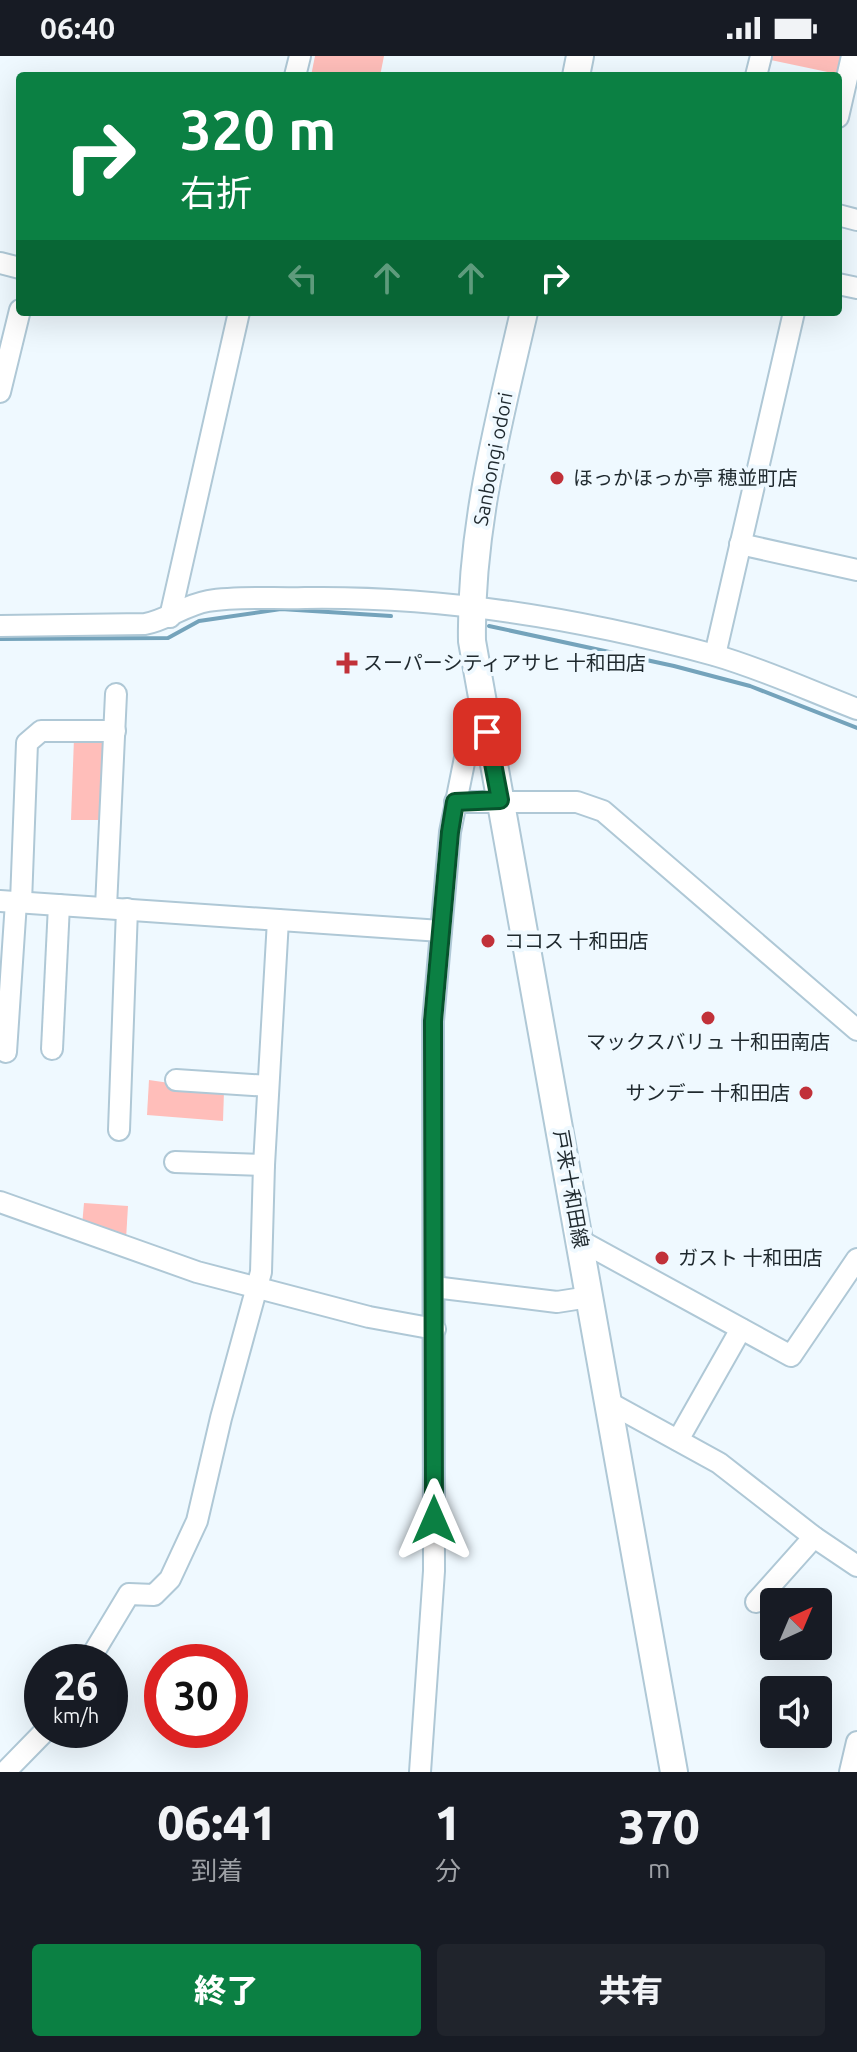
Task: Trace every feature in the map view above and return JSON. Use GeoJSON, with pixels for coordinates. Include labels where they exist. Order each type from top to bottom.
{"type":"FeatureCollection","features":[{"type":"Feature","properties":{"kind":"main road","name":"Sanbongi odori"},"geometry":{"type":"LineString","coordinates":[[472,607],[483,495],[523,316]]}},
{"type":"Feature","properties":{"kind":"main road","name":"戸来十和田線"},"geometry":{"type":"LineString","coordinates":[[472,607],[472,641],[482,705],[581,1241],[674,1772]]}},
{"type":"Feature","properties":{"kind":"street"},"geometry":{"type":"LineString","coordinates":[[842,100],[852,56]]}},
{"type":"Feature","properties":{"kind":"street"},"geometry":{"type":"LineString","coordinates":[[0,392],[19,316]]}},
{"type":"Feature","properties":{"kind":"street"},"geometry":{"type":"LineString","coordinates":[[170,617],[232,316]]}},
{"type":"Feature","properties":{"kind":"street"},"geometry":{"type":"LineString","coordinates":[[715,655],[793,316]]}},
{"type":"Feature","properties":{"kind":"street"},"geometry":{"type":"LineString","coordinates":[[740,544],[857,570]]}},
{"type":"Feature","properties":{"kind":"street"},"geometry":{"type":"LineString","coordinates":[[0,626],[145,624],[208,601],[379,599],[472,607],[619,633],[715,655],[857,709]]}},
{"type":"Feature","properties":{"kind":"street"},"geometry":{"type":"LineString","coordinates":[[106,907],[116,694]]}},
{"type":"Feature","properties":{"kind":"street"},"geometry":{"type":"LineString","coordinates":[[420,1772],[434,1571],[433,1021],[450,832],[471,728],[482,705]]}},
{"type":"Feature","properties":{"kind":"street"},"geometry":{"type":"LineString","coordinates":[[6,1052],[13,901],[27,743],[41,731],[115,731]]}},
{"type":"Feature","properties":{"kind":"street"},"geometry":{"type":"LineString","coordinates":[[455,802],[577,802],[603,811],[857,1030]]}},
{"type":"Feature","properties":{"kind":"street"},"geometry":{"type":"LineString","coordinates":[[13,901],[441,931]]}},
{"type":"Feature","properties":{"kind":"street"},"geometry":{"type":"LineString","coordinates":[[52,1049],[59,905]]}},
{"type":"Feature","properties":{"kind":"street"},"geometry":{"type":"LineString","coordinates":[[119,1130],[127,909]]}},
{"type":"Feature","properties":{"kind":"street"},"geometry":{"type":"LineString","coordinates":[[98,1644],[129,1594],[154,1595],[170,1579],[197,1521],[261,1272],[278,920]]}},
{"type":"Feature","properties":{"kind":"street"},"geometry":{"type":"LineString","coordinates":[[176,1080],[268,1086]]}},
{"type":"Feature","properties":{"kind":"street"},"geometry":{"type":"LineString","coordinates":[[175,1162],[264,1165]]}},
{"type":"Feature","properties":{"kind":"street"},"geometry":{"type":"LineString","coordinates":[[0,1202],[197,1272],[369,1317],[435,1329]]}},
{"type":"Feature","properties":{"kind":"street"},"geometry":{"type":"LineString","coordinates":[[581,1241],[791,1356],[857,1259]]}},
{"type":"Feature","properties":{"kind":"street"},"geometry":{"type":"LineString","coordinates":[[434,1287],[557,1302],[589,1297]]}},
{"type":"Feature","properties":{"kind":"street"},"geometry":{"type":"LineString","coordinates":[[678,1440],[741,1329]]}},
{"type":"Feature","properties":{"kind":"street"},"geometry":{"type":"LineString","coordinates":[[608,1402],[719,1463],[814,1537],[857,1566]]}},
{"type":"Feature","properties":{"kind":"street"},"geometry":{"type":"LineString","coordinates":[[756,1602],[814,1537]]}},
{"type":"Feature","properties":{"kind":"street"},"geometry":{"type":"LineString","coordinates":[[850,1772],[857,1742]]}},
{"type":"Feature","properties":{"kind":"street"},"geometry":{"type":"LineString","coordinates":[[5,1772],[28,1748]]}},
{"type":"Feature","properties":{"kind":"shaded area"},"geometry":{"type":"Polygon","coordinates":[[[315,56],[384,56],[381,72],[312,72],[315,56]]]}},
{"type":"Feature","properties":{"kind":"shaded area"},"geometry":{"type":"Polygon","coordinates":[[[767,56],[841,56],[837,72],[766,59],[767,56]]]}},
{"type":"Feature","properties":{"kind":"shaded area"},"geometry":{"type":"Polygon","coordinates":[[[74,738],[107,739],[105,820],[71,820],[74,738]]]}},
{"type":"Feature","properties":{"kind":"shaded area"},"geometry":{"type":"Polygon","coordinates":[[[149,1080],[224,1091],[223,1121],[147,1115],[149,1080]]]}},
{"type":"Feature","properties":{"kind":"shaded area"},"geometry":{"type":"Polygon","coordinates":[[[84,1203],[128,1206],[126,1239],[82,1226],[84,1203]]]}},
{"type":"Feature","properties":{"kind":"waterway"},"geometry":{"type":"LineString","coordinates":[[0,639],[168,638],[199,621],[281,609],[391,616]]}},
{"type":"Feature","properties":{"kind":"waterway"},"geometry":{"type":"LineString","coordinates":[[489,626],[674,666],[750,686],[857,728]]}},
{"type":"Feature","properties":{"kind":"place","name":"ほっかほっか亭 穂並町店"},"geometry":{"type":"Point","coordinates":[557,478]}},
{"type":"Feature","properties":{"kind":"place","name":"スーパーシティアサヒ 十和田店"},"geometry":{"type":"Point","coordinates":[347,663]}},
{"type":"Feature","properties":{"kind":"place","name":"ココス 十和田店"},"geometry":{"type":"Point","coordinates":[488,941]}},
{"type":"Feature","properties":{"kind":"place","name":"マックスバリュ 十和田南店"},"geometry":{"type":"Point","coordinates":[708,1018]}},
{"type":"Feature","properties":{"kind":"place","name":"サンデー 十和田店"},"geometry":{"type":"Point","coordinates":[806,1093]}},
{"type":"Feature","properties":{"kind":"place","name":"ガスト 十和田店"},"geometry":{"type":"Point","coordinates":[662,1258]}},
{"type":"Feature","properties":{"kind":"route"},"geometry":{"type":"LineString","coordinates":[[434,1520],[433,1021],[455,802],[500,800],[487,732]]}}]}
